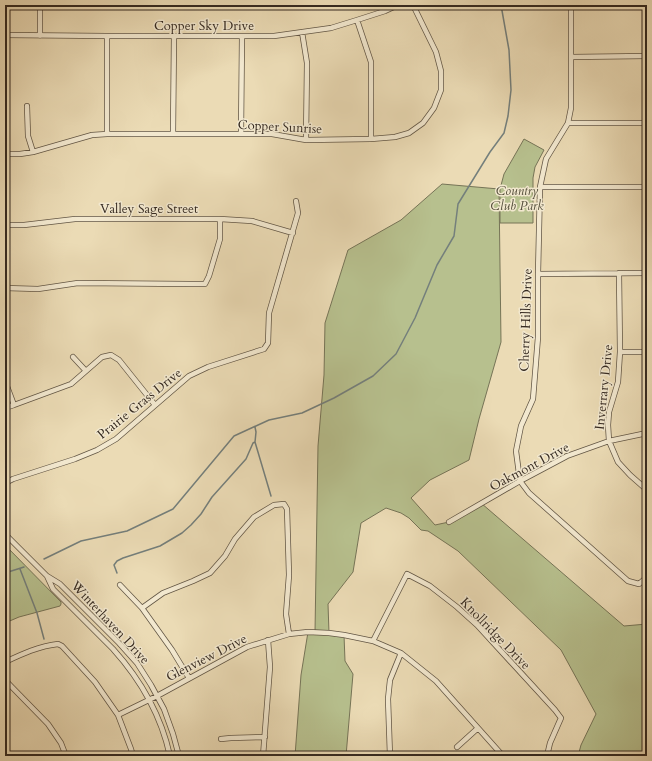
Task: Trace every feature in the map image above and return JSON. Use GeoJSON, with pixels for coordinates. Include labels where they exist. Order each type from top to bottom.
{"type":"FeatureCollection","features":[{"type":"Feature","properties":{"kind":"street"},"geometry":{"type":"LineString","coordinates":[[40,5],[40,36]]}},
{"type":"Feature","properties":{"kind":"street","name":"Copper Sky Drive"},"geometry":{"type":"LineString","coordinates":[[5,35],[274,36],[331,28],[398,5]]}},
{"type":"Feature","properties":{"kind":"street","name":"Copper Sunrise"},"geometry":{"type":"LineString","coordinates":[[5,154],[33,152],[92,136],[106,134],[272,134],[306,140],[371,140],[395,137],[409,133],[423,123],[434,108],[441,90],[441,71],[436,52],[413,5]]}},
{"type":"Feature","properties":{"kind":"street","name":"Cherry Hills Drive"},"geometry":{"type":"LineString","coordinates":[[520,481],[516,452],[521,426],[533,398],[538,338],[540,187],[546,159],[568,123],[571,108],[571,5]]}},
{"type":"Feature","properties":{"kind":"street"},"geometry":{"type":"LineString","coordinates":[[358,20],[371,62],[371,140]]}},
{"type":"Feature","properties":{"kind":"street"},"geometry":{"type":"LineString","coordinates":[[302,32],[307,63],[306,140]]}},
{"type":"Feature","properties":{"kind":"street"},"geometry":{"type":"LineString","coordinates":[[106,134],[107,36]]}},
{"type":"Feature","properties":{"kind":"street"},"geometry":{"type":"LineString","coordinates":[[173,134],[174,36]]}},
{"type":"Feature","properties":{"kind":"street"},"geometry":{"type":"LineString","coordinates":[[241,134],[242,36]]}},
{"type":"Feature","properties":{"kind":"street"},"geometry":{"type":"LineString","coordinates":[[571,56],[647,56]]}},
{"type":"Feature","properties":{"kind":"street"},"geometry":{"type":"LineString","coordinates":[[27,106],[28,136],[33,152]]}},
{"type":"Feature","properties":{"kind":"street"},"geometry":{"type":"LineString","coordinates":[[568,123],[647,123]]}},
{"type":"Feature","properties":{"kind":"street"},"geometry":{"type":"LineString","coordinates":[[540,187],[647,187]]}},
{"type":"Feature","properties":{"kind":"street"},"geometry":{"type":"LineString","coordinates":[[292,233],[298,214],[296,201]]}},
{"type":"Feature","properties":{"kind":"street","name":"Valley Sage Street"},"geometry":{"type":"LineString","coordinates":[[5,225],[24,225],[75,219],[220,219],[252,221],[292,233]]}},
{"type":"Feature","properties":{"kind":"street"},"geometry":{"type":"LineString","coordinates":[[5,288],[38,288],[78,283],[205,284],[209,276],[220,239],[220,219]]}},
{"type":"Feature","properties":{"kind":"street","name":"Prairie Grass Drive"},"geometry":{"type":"LineString","coordinates":[[5,484],[13,479],[75,459],[97,450],[116,439],[189,376],[208,367],[264,349],[268,343],[269,313],[292,233]]}},
{"type":"Feature","properties":{"kind":"street","name":"Inverrary Drive"},"geometry":{"type":"LineString","coordinates":[[619,273],[620,352],[618,382],[609,412],[609,441],[618,462],[647,490]]}},
{"type":"Feature","properties":{"kind":"street"},"geometry":{"type":"LineString","coordinates":[[538,274],[647,273]]}},
{"type":"Feature","properties":{"kind":"street"},"geometry":{"type":"LineString","coordinates":[[620,352],[647,352]]}},
{"type":"Feature","properties":{"kind":"street"},"geometry":{"type":"LineString","coordinates":[[5,408],[71,384],[102,357],[111,355],[119,360],[155,405]]}},
{"type":"Feature","properties":{"kind":"street"},"geometry":{"type":"LineString","coordinates":[[73,357],[86,371]]}},
{"type":"Feature","properties":{"kind":"street"},"geometry":{"type":"LineString","coordinates":[[5,380],[14,405]]}},
{"type":"Feature","properties":{"kind":"street","name":"Oakmont Drive"},"geometry":{"type":"LineString","coordinates":[[449,522],[567,456],[609,441],[647,433]]}},
{"type":"Feature","properties":{"kind":"street"},"geometry":{"type":"LineString","coordinates":[[520,481],[529,493],[628,580],[639,584],[647,577]]}},
{"type":"Feature","properties":{"kind":"street"},"geometry":{"type":"LineString","coordinates":[[142,608],[163,593],[210,573],[225,556],[235,539],[254,517],[274,505],[284,504],[287,509],[289,575],[286,614],[289,634]]}},
{"type":"Feature","properties":{"kind":"street","name":"Winterhaven Drive"},"geometry":{"type":"LineString","coordinates":[[5,534],[47,576],[60,584],[124,648],[144,674],[157,696],[169,721],[179,756]]}},
{"type":"Feature","properties":{"kind":"street","name":"Knollridge Drive"},"geometry":{"type":"LineString","coordinates":[[373,641],[407,574],[430,586],[458,607],[476,625],[561,718],[550,743],[547,756]]}},
{"type":"Feature","properties":{"kind":"street","name":"Winterhaven Drive"},"geometry":{"type":"LineString","coordinates":[[47,576],[53,589],[122,658],[137,679],[161,724],[170,756]]}},
{"type":"Feature","properties":{"kind":"street"},"geometry":{"type":"LineString","coordinates":[[120,585],[142,608],[172,650],[189,678]]}},
{"type":"Feature","properties":{"kind":"street","name":"Glenview Drive"},"geometry":{"type":"LineString","coordinates":[[118,715],[157,696],[247,647],[289,634],[308,632],[329,633],[373,641],[401,653],[436,681],[503,756]]}},
{"type":"Feature","properties":{"kind":"street"},"geometry":{"type":"LineString","coordinates":[[263,756],[270,666],[268,640]]}},
{"type":"Feature","properties":{"kind":"street"},"geometry":{"type":"LineString","coordinates":[[5,662],[23,653],[52,645],[58,644],[62,646],[95,682],[118,715],[133,756]]}},
{"type":"Feature","properties":{"kind":"street"},"geometry":{"type":"LineString","coordinates":[[390,756],[388,699],[390,680],[401,653]]}},
{"type":"Feature","properties":{"kind":"street"},"geometry":{"type":"LineString","coordinates":[[5,680],[48,724],[61,744],[66,756]]}},
{"type":"Feature","properties":{"kind":"street"},"geometry":{"type":"LineString","coordinates":[[457,747],[478,728]]}},
{"type":"Feature","properties":{"kind":"street"},"geometry":{"type":"LineString","coordinates":[[221,739],[265,737]]}},
{"type":"Feature","properties":{"kind":"green space","name":"Country Club Park"},"geometry":{"type":"Polygon","coordinates":[[[524,139],[544,150],[535,167],[533,178],[533,223],[500,223],[500,189],[504,174],[524,139]]]}},
{"type":"Feature","properties":{"kind":"green space"},"geometry":{"type":"Polygon","coordinates":[[[442,184],[499,189],[501,342],[469,460],[430,480],[411,498],[435,525],[449,522],[481,503],[624,626],[647,624],[647,756],[578,756],[581,745],[596,714],[561,650],[458,551],[428,531],[421,530],[409,518],[401,513],[386,508],[361,523],[353,572],[328,604],[329,633],[344,635],[345,661],[353,674],[346,756],[295,756],[301,675],[308,632],[315,632],[318,446],[324,375],[325,323],[348,250],[401,220],[442,184]]]}},
{"type":"Feature","properties":{"kind":"green space"},"geometry":{"type":"Polygon","coordinates":[[[5,545],[61,602],[60,606],[19,617],[5,623],[5,545]]]}},
{"type":"Feature","properties":{"kind":"waterway"},"geometry":{"type":"LineString","coordinates":[[44,559],[81,541],[127,531],[173,509],[234,436],[269,420],[302,413],[334,398],[373,376],[396,354],[415,318],[437,265],[454,236],[458,204],[490,152],[504,133],[508,116],[511,90],[509,50],[501,5]]}},
{"type":"Feature","properties":{"kind":"waterway"},"geometry":{"type":"LineString","coordinates":[[255,427],[255,442],[271,496]]}},
{"type":"Feature","properties":{"kind":"waterway"},"geometry":{"type":"LineString","coordinates":[[117,573],[114,565],[117,561],[160,546],[182,533],[191,525],[201,514],[212,497],[246,459],[253,443],[255,442]]}},
{"type":"Feature","properties":{"kind":"waterway"},"geometry":{"type":"LineString","coordinates":[[5,573],[24,567]]}},
{"type":"Feature","properties":{"kind":"waterway"},"geometry":{"type":"LineString","coordinates":[[20,569],[37,613],[44,639]]}}]}
